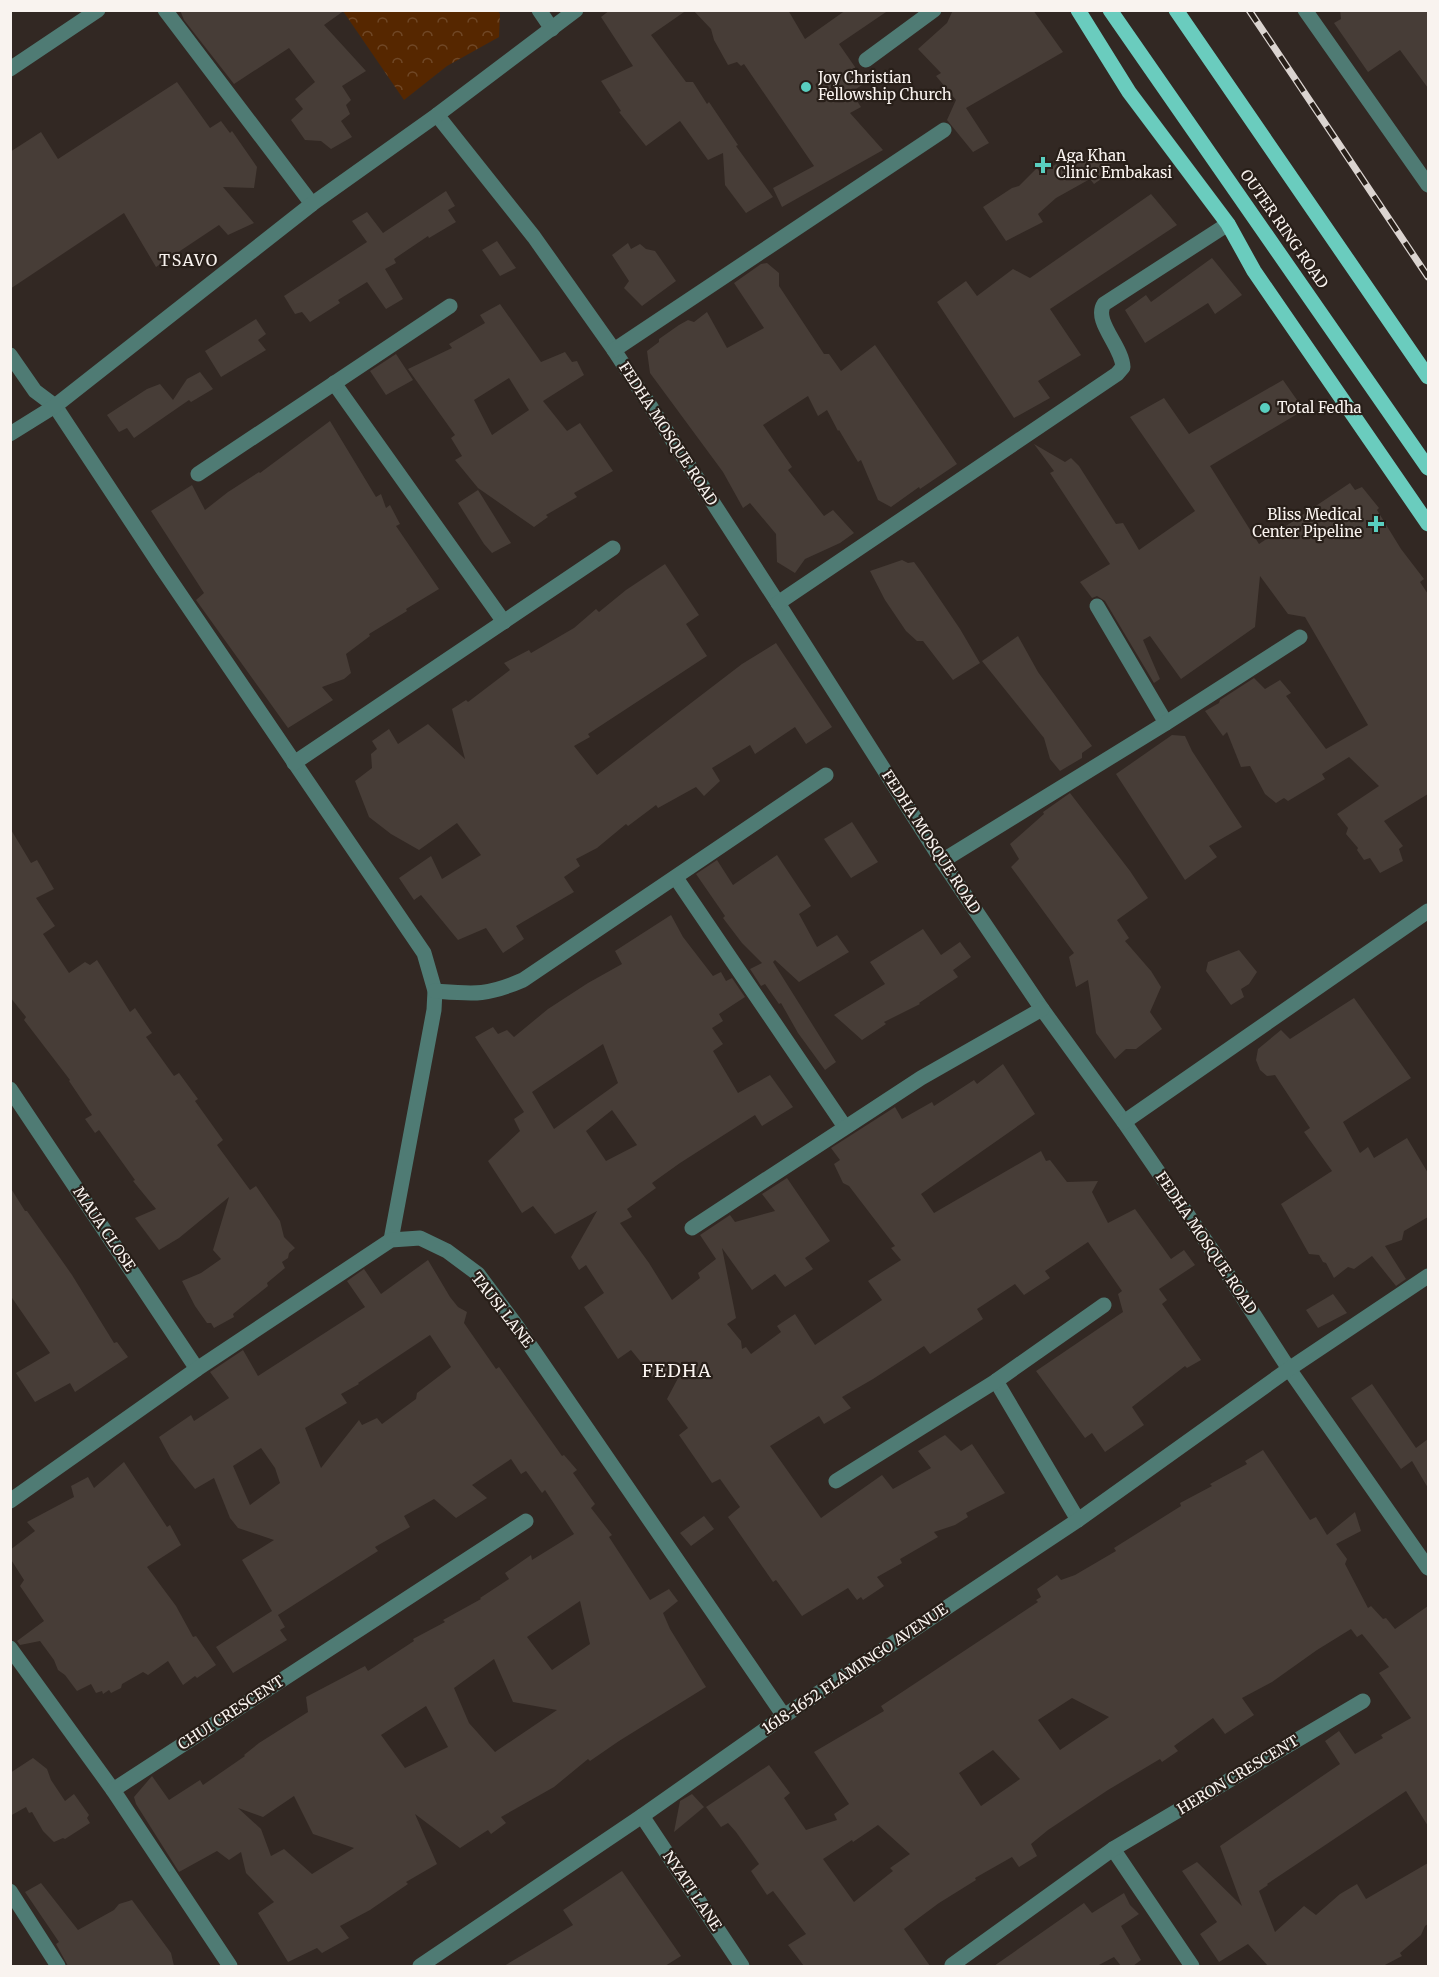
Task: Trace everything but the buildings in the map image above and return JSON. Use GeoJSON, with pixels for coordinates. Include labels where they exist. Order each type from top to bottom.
{"type":"FeatureCollection","features":[{"type":"Feature","properties":{"kind":"main road"},"geometry":{"type":"LineString","coordinates":[[1078,10],[1129,92],[1228,224],[1254,271],[1428,524]]}},
{"type":"Feature","properties":{"kind":"main road","name":"OUTER RING ROAD"},"geometry":{"type":"LineString","coordinates":[[1110,10],[1428,468]]}},
{"type":"Feature","properties":{"kind":"main road"},"geometry":{"type":"LineString","coordinates":[[1176,10],[1428,377]]}},
{"type":"Feature","properties":{"kind":"street"},"geometry":{"type":"LineString","coordinates":[[10,69],[98,10]]}},
{"type":"Feature","properties":{"kind":"street"},"geometry":{"type":"LineString","coordinates":[[165,10],[312,204]]}},
{"type":"Feature","properties":{"kind":"street"},"geometry":{"type":"LineString","coordinates":[[539,10],[552,29]]}},
{"type":"Feature","properties":{"kind":"street"},"geometry":{"type":"LineString","coordinates":[[10,434],[55,405],[312,204],[437,115],[576,10]]}},
{"type":"Feature","properties":{"kind":"street"},"geometry":{"type":"LineString","coordinates":[[866,60],[934,10]]}},
{"type":"Feature","properties":{"kind":"street"},"geometry":{"type":"LineString","coordinates":[[1305,10],[1428,185]]}},
{"type":"Feature","properties":{"kind":"street","name":"FEDHA MOSQUE ROAD"},"geometry":{"type":"LineString","coordinates":[[437,115],[534,237],[614,350],[942,861],[1042,1009],[1124,1122],[1216,1256],[1289,1369],[1428,1568]]}},
{"type":"Feature","properties":{"kind":"street"},"geometry":{"type":"LineString","coordinates":[[614,350],[944,130]]}},
{"type":"Feature","properties":{"kind":"street"},"geometry":{"type":"LineString","coordinates":[[778,603],[1117,374],[1123,367],[1122,358],[1101,318],[1100,310],[1104,304],[1228,224]]}},
{"type":"Feature","properties":{"kind":"street"},"geometry":{"type":"LineString","coordinates":[[198,474],[450,306]]}},
{"type":"Feature","properties":{"kind":"street"},"geometry":{"type":"LineString","coordinates":[[10,355],[35,391],[55,405],[424,953],[435,991],[434,1010],[391,1240],[197,1369],[10,1501]]}},
{"type":"Feature","properties":{"kind":"street"},"geometry":{"type":"LineString","coordinates":[[334,382],[504,622]]}},
{"type":"Feature","properties":{"kind":"street"},"geometry":{"type":"LineString","coordinates":[[294,763],[612,548]]}},
{"type":"Feature","properties":{"kind":"street"},"geometry":{"type":"LineString","coordinates":[[1097,606],[1166,723]]}},
{"type":"Feature","properties":{"kind":"street"},"geometry":{"type":"LineString","coordinates":[[942,861],[1166,723],[1300,637]]}},
{"type":"Feature","properties":{"kind":"street"},"geometry":{"type":"LineString","coordinates":[[435,991],[474,994],[498,990],[524,980],[826,775]]}},
{"type":"Feature","properties":{"kind":"street"},"geometry":{"type":"LineString","coordinates":[[676,878],[845,1127]]}},
{"type":"Feature","properties":{"kind":"street"},"geometry":{"type":"LineString","coordinates":[[1124,1122],[1428,911]]}},
{"type":"Feature","properties":{"kind":"street"},"geometry":{"type":"LineString","coordinates":[[692,1228],[921,1078],[1042,1009]]}},
{"type":"Feature","properties":{"kind":"street","name":"MAUA CLOSE"},"geometry":{"type":"LineString","coordinates":[[10,1089],[197,1369]]}},
{"type":"Feature","properties":{"kind":"street","name":"TAUSI LANE"},"geometry":{"type":"LineString","coordinates":[[391,1240],[420,1238],[447,1251],[478,1274],[516,1325],[784,1716]]}},
{"type":"Feature","properties":{"kind":"street","name":"1618-1652 FLAMINGO AVENUE"},"geometry":{"type":"LineString","coordinates":[[420,1966],[642,1816],[784,1716],[1078,1520],[1289,1369],[1428,1276]]}},
{"type":"Feature","properties":{"kind":"street"},"geometry":{"type":"LineString","coordinates":[[836,1481],[996,1381],[1104,1305]]}},
{"type":"Feature","properties":{"kind":"street"},"geometry":{"type":"LineString","coordinates":[[996,1381],[1078,1520]]}},
{"type":"Feature","properties":{"kind":"street","name":"CHUI CRESCENT"},"geometry":{"type":"LineString","coordinates":[[113,1790],[526,1521]]}},
{"type":"Feature","properties":{"kind":"street"},"geometry":{"type":"LineString","coordinates":[[10,1648],[113,1790],[230,1966]]}},
{"type":"Feature","properties":{"kind":"street","name":"HERON CRESCENT"},"geometry":{"type":"LineString","coordinates":[[952,1965],[1113,1849],[1363,1701]]}},
{"type":"Feature","properties":{"kind":"street","name":"NYATI LANE"},"geometry":{"type":"LineString","coordinates":[[642,1816],[742,1966]]}},
{"type":"Feature","properties":{"kind":"street"},"geometry":{"type":"LineString","coordinates":[[1113,1849],[1192,1966]]}},
{"type":"Feature","properties":{"kind":"street"},"geometry":{"type":"LineString","coordinates":[[10,1891],[58,1966]]}},
{"type":"Feature","properties":{"kind":"green space"},"geometry":{"type":"Polygon","coordinates":[[[343,11],[498,11],[500,14],[499,37],[447,66],[404,100],[343,11]]]}},
{"type":"Feature","properties":{"kind":"railway"},"geometry":{"type":"LineString","coordinates":[[1249,10],[1428,277]]}},
{"type":"Feature","properties":{"kind":"place","name":"Joy Christian Fellowship Church"},"geometry":{"type":"Point","coordinates":[806,87]}},
{"type":"Feature","properties":{"kind":"place","name":"Aga Khan Clinic Embakasi"},"geometry":{"type":"Point","coordinates":[1043,165]}},
{"type":"Feature","properties":{"kind":"place","name":"Total Fedha"},"geometry":{"type":"Point","coordinates":[1265,408]}},
{"type":"Feature","properties":{"kind":"place","name":"Bliss Medical Center Pipeline"},"geometry":{"type":"Point","coordinates":[1376,524]}},
{"type":"Feature","properties":{"kind":"district","name":"TSAVO"},"geometry":{"type":"Point","coordinates":[189,260]}},
{"type":"Feature","properties":{"kind":"district","name":"FEDHA"},"geometry":{"type":"Point","coordinates":[677,1371]}}]}
